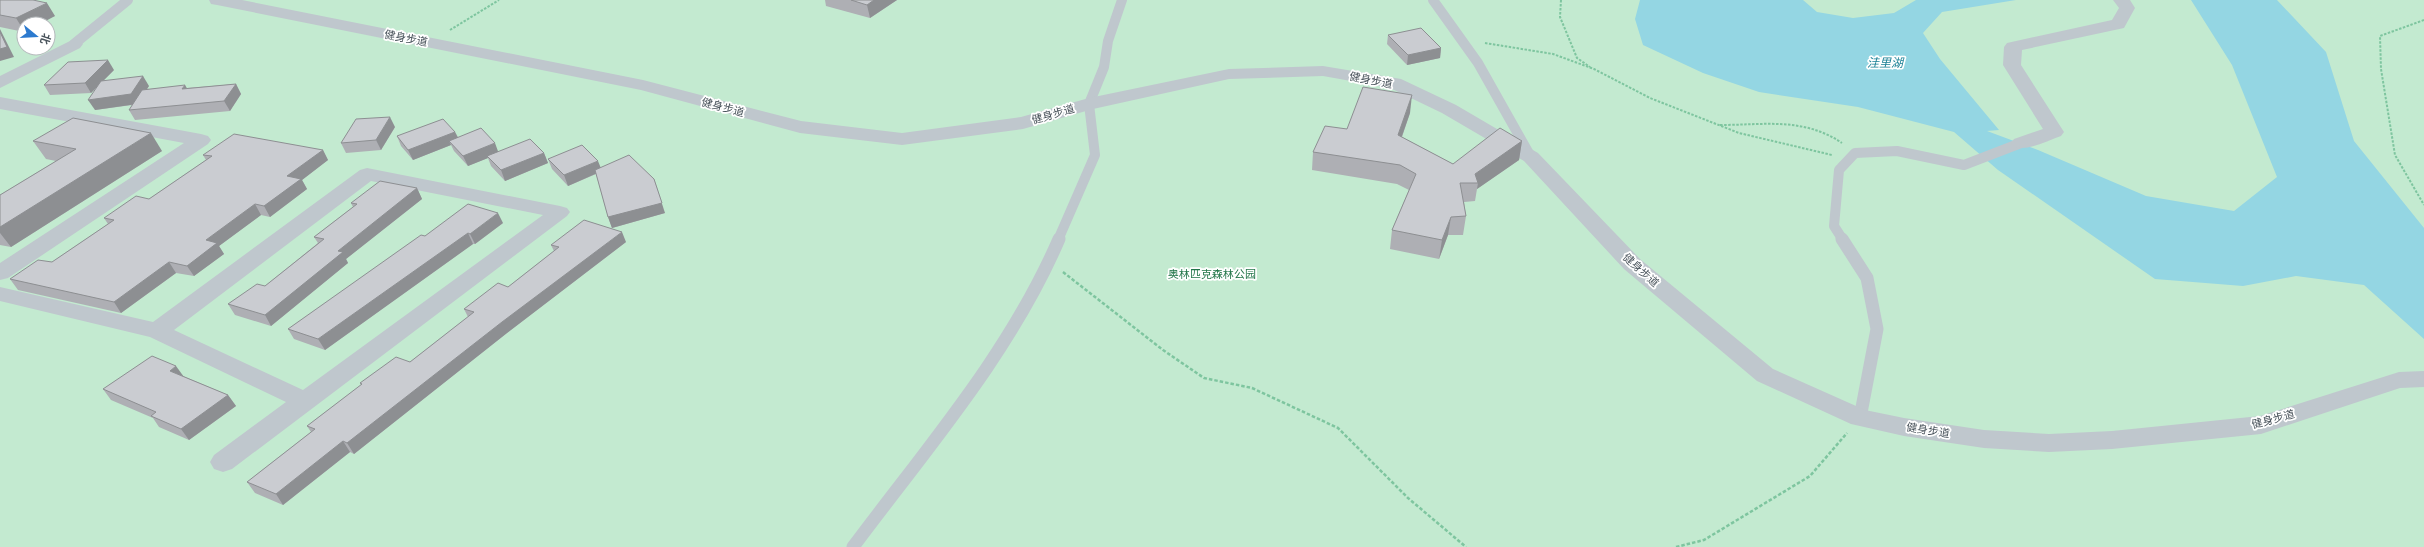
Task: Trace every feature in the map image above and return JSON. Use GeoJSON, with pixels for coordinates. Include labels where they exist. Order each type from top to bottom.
{"type":"FeatureCollection","features":[{"type":"Feature","properties":{"kind":"street","name":"健身步道"},"geometry":{"type":"LineString","coordinates":[[217,0],[643,85],[800,127],[902,139],[1023,123],[1090,104],[1229,74],[1322,71],[1395,83],[1449,109],[1531,157],[1632,264],[1766,375],[1860,418],[1904,427],[1984,439],[2049,443],[2112,440],[2260,425],[2399,380],[2424,379]]}},
{"type":"Feature","properties":{"kind":"street"},"geometry":{"type":"LineString","coordinates":[[2022,143],[2054,132],[2012,65],[2013,47],[2118,24],[2127,8],[2121,0]]}},
{"type":"Feature","properties":{"kind":"street"},"geometry":{"type":"LineString","coordinates":[[0,83],[74,44]]}},
{"type":"Feature","properties":{"kind":"street"},"geometry":{"type":"LineString","coordinates":[[0,103],[201,140],[0,272]]}},
{"type":"Feature","properties":{"kind":"street"},"geometry":{"type":"LineString","coordinates":[[157,331],[367,174],[560,212],[223,462]]}},
{"type":"Feature","properties":{"kind":"street"},"geometry":{"type":"LineString","coordinates":[[0,294],[157,331],[305,401]]}},
{"type":"Feature","properties":{"kind":"lane"},"geometry":{"type":"LineString","coordinates":[[74,44],[128,0]]}},
{"type":"Feature","properties":{"kind":"lane"},"geometry":{"type":"LineString","coordinates":[[854,547],[995,357],[1049,262],[1095,155],[1090,104],[1104,67],[1108,41],[1122,0]]}},
{"type":"Feature","properties":{"kind":"lane"},"geometry":{"type":"LineString","coordinates":[[1433,0],[1478,63],[1531,157]]}},
{"type":"Feature","properties":{"kind":"lane"},"geometry":{"type":"LineString","coordinates":[[1860,418],[1877,329],[1867,278],[1834,226],[1839,170],[1852,157],[1897,150],[1964,165],[2022,143]]}},
{"type":"Feature","properties":{"kind":"path"},"geometry":{"type":"LineString","coordinates":[[429,42],[499,0]]}},
{"type":"Feature","properties":{"kind":"path"},"geometry":{"type":"LineString","coordinates":[[1561,0],[1560,17],[1577,58],[1594,69],[1650,98],[1739,133],[1852,157]]}},
{"type":"Feature","properties":{"kind":"path"},"geometry":{"type":"LineString","coordinates":[[2424,20],[2380,36],[2381,69],[2395,156],[2424,205]]}},
{"type":"Feature","properties":{"kind":"path"},"geometry":{"type":"LineString","coordinates":[[1461,39],[1553,54],[1594,69]]}},
{"type":"Feature","properties":{"kind":"path"},"geometry":{"type":"LineString","coordinates":[[1717,124],[1791,123],[1825,133],[1852,157]]}},
{"type":"Feature","properties":{"kind":"path"},"geometry":{"type":"LineString","coordinates":[[1049,262],[1163,350],[1204,378],[1252,388],[1338,428],[1408,498],[1466,547]]}},
{"type":"Feature","properties":{"kind":"path"},"geometry":{"type":"LineString","coordinates":[[1676,547],[1704,540],[1810,476],[1860,418]]}},
{"type":"Feature","properties":{"kind":"green space","name":"奥林匹克森林公园"},"geometry":{"type":"Polygon","coordinates":[[[0,0],[2424,0],[2424,547],[0,547],[0,0]]]}},
{"type":"Feature","properties":{"kind":"water","name":"洼里湖"},"geometry":{"type":"Polygon","coordinates":[[[1640,0],[1803,0],[1817,12],[1853,18],[1894,13],[1916,0],[2016,0],[1942,12],[1923,33],[1940,59],[1999,130],[1987,131],[2038,150],[2146,196],[2234,211],[2277,177],[2232,65],[2191,0],[2277,0],[2326,52],[2354,141],[2424,228],[2424,339],[2364,285],[2296,276],[2243,286],[2155,279],[1998,170],[1954,132],[1858,107],[1759,92],[1703,73],[1643,45],[1635,19],[1640,0]]]}},
{"type":"Feature","properties":{"kind":"building"},"geometry":{"type":"Polygon","coordinates":[[[0,0],[33,0],[47,3],[20,16],[16,16],[16,18],[0,15],[0,0]]]}},
{"type":"Feature","properties":{"kind":"building"},"geometry":{"type":"Polygon","coordinates":[[[851,0],[874,0],[867,5],[851,0]]]}},
{"type":"Feature","properties":{"kind":"building"},"geometry":{"type":"Polygon","coordinates":[[[1421,28],[1441,48],[1408,55],[1388,35],[1421,28]]]}},
{"type":"Feature","properties":{"kind":"building"},"geometry":{"type":"Polygon","coordinates":[[[0,32],[7,47],[0,49],[0,32]]]}},
{"type":"Feature","properties":{"kind":"building"},"geometry":{"type":"Polygon","coordinates":[[[108,60],[85,83],[44,85],[68,62],[108,60]]]}},
{"type":"Feature","properties":{"kind":"building"},"geometry":{"type":"Polygon","coordinates":[[[143,76],[131,94],[88,100],[101,81],[143,76]]]}},
{"type":"Feature","properties":{"kind":"building"},"geometry":{"type":"Polygon","coordinates":[[[236,84],[224,101],[129,110],[142,90],[185,85],[182,89],[236,84]]]}},
{"type":"Feature","properties":{"kind":"building"},"geometry":{"type":"Polygon","coordinates":[[[1363,87],[1412,95],[1398,135],[1453,164],[1500,128],[1522,141],[1475,174],[1478,183],[1460,183],[1466,216],[1451,217],[1442,240],[1392,230],[1416,174],[1400,165],[1313,152],[1325,126],[1347,129],[1363,87]]]}},
{"type":"Feature","properties":{"kind":"building"},"geometry":{"type":"Polygon","coordinates":[[[390,117],[376,140],[341,143],[356,119],[390,117]]]}},
{"type":"Feature","properties":{"kind":"building"},"geometry":{"type":"Polygon","coordinates":[[[73,118],[151,133],[0,227],[0,195],[76,149],[33,141],[73,118]]]}},
{"type":"Feature","properties":{"kind":"building"},"geometry":{"type":"Polygon","coordinates":[[[443,119],[455,132],[408,150],[397,136],[443,119]]]}},
{"type":"Feature","properties":{"kind":"building"},"geometry":{"type":"Polygon","coordinates":[[[481,128],[495,143],[463,156],[449,141],[481,128]]]}},
{"type":"Feature","properties":{"kind":"building"},"geometry":{"type":"Polygon","coordinates":[[[234,134],[323,150],[287,176],[301,179],[264,206],[255,204],[206,240],[217,243],[187,266],[169,262],[114,302],[10,279],[38,260],[52,262],[114,220],[104,218],[136,196],[149,199],[212,156],[203,155],[234,134]]]}},
{"type":"Feature","properties":{"kind":"building"},"geometry":{"type":"Polygon","coordinates":[[[530,139],[544,153],[501,170],[487,156],[530,139]]]}},
{"type":"Feature","properties":{"kind":"building"},"geometry":{"type":"Polygon","coordinates":[[[582,145],[598,161],[564,175],[548,159],[582,145]]]}},
{"type":"Feature","properties":{"kind":"building"},"geometry":{"type":"Polygon","coordinates":[[[629,155],[654,179],[662,203],[608,217],[595,170],[629,155]]]}},
{"type":"Feature","properties":{"kind":"building"},"geometry":{"type":"Polygon","coordinates":[[[380,181],[417,188],[338,251],[343,252],[265,315],[228,304],[257,284],[265,286],[324,239],[314,237],[357,204],[351,203],[380,181]]]}},
{"type":"Feature","properties":{"kind":"building"},"geometry":{"type":"Polygon","coordinates":[[[468,204],[498,213],[318,339],[288,329],[421,235],[425,236],[468,204]]]}},
{"type":"Feature","properties":{"kind":"building"},"geometry":{"type":"Polygon","coordinates":[[[584,220],[622,232],[502,322],[347,443],[343,441],[276,494],[247,482],[315,429],[307,426],[362,384],[360,383],[396,357],[410,362],[474,312],[464,309],[498,283],[508,287],[559,247],[551,245],[584,220]]]}},
{"type":"Feature","properties":{"kind":"building"},"geometry":{"type":"Polygon","coordinates":[[[152,356],[176,366],[170,371],[228,395],[181,429],[151,416],[156,412],[103,389],[152,356]]]}}]}
